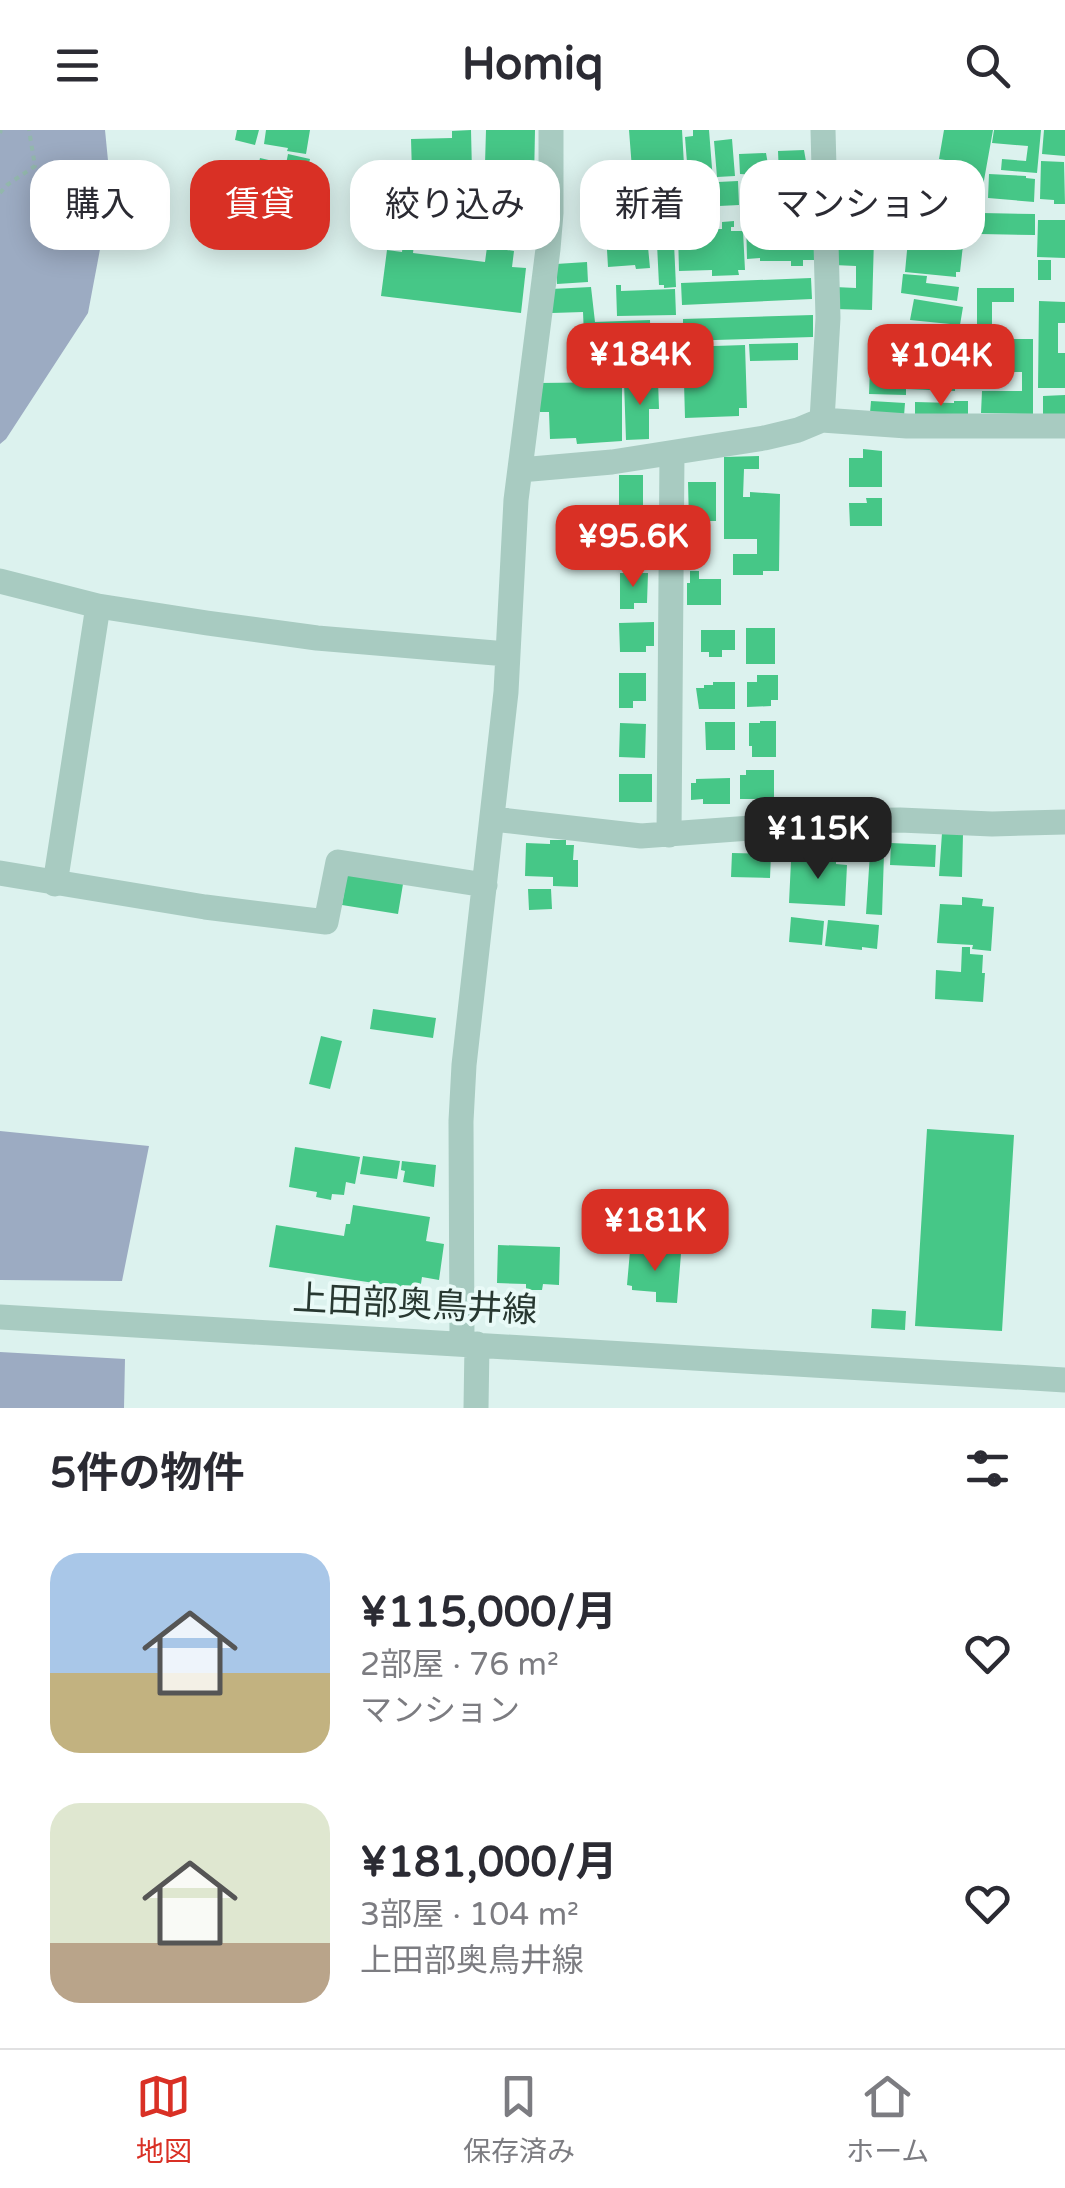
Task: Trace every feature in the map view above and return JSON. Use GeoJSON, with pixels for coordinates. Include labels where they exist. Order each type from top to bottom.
{"type":"FeatureCollection","features":[{"type":"Feature","properties":{"kind":"street"},"geometry":{"type":"LineString","coordinates":[[476,1408],[469,1343],[462,1102],[465,1050],[506,692],[513,534],[548,249],[551,130]]}},
{"type":"Feature","properties":{"kind":"street"},"geometry":{"type":"LineString","coordinates":[[822,420],[828,318],[823,130]]}},
{"type":"Feature","properties":{"kind":"street"},"geometry":{"type":"LineString","coordinates":[[520,470],[577,466],[764,438],[822,420],[907,426],[1065,426]]}},
{"type":"Feature","properties":{"kind":"street"},"geometry":{"type":"LineString","coordinates":[[669,836],[672,452]]}},
{"type":"Feature","properties":{"kind":"street"},"geometry":{"type":"LineString","coordinates":[[0,581],[98,606],[317,638],[507,654]]}},
{"type":"Feature","properties":{"kind":"street"},"geometry":{"type":"LineString","coordinates":[[54,884],[98,606]]}},
{"type":"Feature","properties":{"kind":"street"},"geometry":{"type":"LineString","coordinates":[[493,819],[616,835],[669,836],[846,821],[1065,822]]}},
{"type":"Feature","properties":{"kind":"street"},"geometry":{"type":"LineString","coordinates":[[0,873],[205,907],[326,922],[338,862],[485,885]]}},
{"type":"Feature","properties":{"kind":"street","name":"上田部奥鳥井線"},"geometry":{"type":"LineString","coordinates":[[0,1316],[1065,1380]]}},
{"type":"Feature","properties":{"kind":"path"},"geometry":{"type":"LineString","coordinates":[[0,194],[35,166],[29,130]]}},
{"type":"Feature","properties":{"kind":"shaded area"},"geometry":{"type":"Polygon","coordinates":[[[0,130],[105,130],[108,160],[30,160],[30,250],[100,250],[88,313],[0,444],[0,130]]]}},
{"type":"Feature","properties":{"kind":"shaded area"},"geometry":{"type":"Polygon","coordinates":[[[0,1131],[149,1146],[122,1281],[0,1280],[0,1131]]]}},
{"type":"Feature","properties":{"kind":"shaded area"},"geometry":{"type":"Polygon","coordinates":[[[0,1352],[125,1359],[124,1408],[0,1408],[0,1352]]]}},
{"type":"Feature","properties":{"kind":"building"},"geometry":{"type":"Polygon","coordinates":[[[237,130],[259,130],[255,145],[235,140],[237,130]]]}},
{"type":"Feature","properties":{"kind":"building"},"geometry":{"type":"Polygon","coordinates":[[[266,130],[310,130],[306,154],[264,144],[266,130]]]}},
{"type":"Feature","properties":{"kind":"building"},"geometry":{"type":"Polygon","coordinates":[[[471,130],[472,160],[412,160],[411,139],[452,138],[452,131],[471,130]]]}},
{"type":"Feature","properties":{"kind":"building"},"geometry":{"type":"Polygon","coordinates":[[[486,130],[535,130],[534,160],[485,160],[486,130]]]}},
{"type":"Feature","properties":{"kind":"building"},"geometry":{"type":"Polygon","coordinates":[[[629,130],[682,130],[684,160],[631,160],[629,130]]]}},
{"type":"Feature","properties":{"kind":"building"},"geometry":{"type":"Polygon","coordinates":[[[693,130],[709,130],[711,160],[687,160],[685,137],[693,136],[693,130]]]}},
{"type":"Feature","properties":{"kind":"building"},"geometry":{"type":"Polygon","coordinates":[[[944,130],[993,130],[985,175],[985,160],[939,159],[944,130]]]}},
{"type":"Feature","properties":{"kind":"building"},"geometry":{"type":"Polygon","coordinates":[[[994,130],[1041,130],[1037,173],[1001,170],[1002,159],[1026,161],[1028,146],[992,143],[994,130]]]}},
{"type":"Feature","properties":{"kind":"building"},"geometry":{"type":"Polygon","coordinates":[[[1044,130],[1065,130],[1065,156],[1042,154],[1044,130]]]}},
{"type":"Feature","properties":{"kind":"building"},"geometry":{"type":"Polygon","coordinates":[[[732,139],[735,176],[720,177],[714,141],[732,139]]]}},
{"type":"Feature","properties":{"kind":"building"},"geometry":{"type":"Polygon","coordinates":[[[804,150],[806,160],[778,160],[778,151],[804,150]]]}},
{"type":"Feature","properties":{"kind":"building"},"geometry":{"type":"Polygon","coordinates":[[[766,153],[767,160],[740,160],[740,174],[739,154],[766,153]]]}},
{"type":"Feature","properties":{"kind":"building"},"geometry":{"type":"Polygon","coordinates":[[[288,154],[310,159],[310,160],[287,160],[288,154]]]}},
{"type":"Feature","properties":{"kind":"building"},"geometry":{"type":"Polygon","coordinates":[[[1041,161],[1064,162],[1065,204],[1040,199],[1041,161]]]}},
{"type":"Feature","properties":{"kind":"building"},"geometry":{"type":"Polygon","coordinates":[[[989,174],[1035,179],[1034,202],[988,198],[989,174]]]}},
{"type":"Feature","properties":{"kind":"building"},"geometry":{"type":"Polygon","coordinates":[[[738,181],[739,205],[720,206],[720,182],[738,181]]]}},
{"type":"Feature","properties":{"kind":"building"},"geometry":{"type":"Polygon","coordinates":[[[985,213],[1035,214],[1035,235],[985,234],[985,213]]]}},
{"type":"Feature","properties":{"kind":"building"},"geometry":{"type":"Polygon","coordinates":[[[1038,220],[1065,220],[1065,258],[1037,257],[1038,220]]]}},
{"type":"Feature","properties":{"kind":"building"},"geometry":{"type":"Polygon","coordinates":[[[734,221],[731,231],[740,231],[745,270],[738,270],[739,275],[712,276],[712,270],[679,271],[678,250],[720,250],[722,222],[734,221]]]}},
{"type":"Feature","properties":{"kind":"building"},"geometry":{"type":"Polygon","coordinates":[[[387,250],[413,250],[413,253],[485,262],[487,250],[514,251],[512,267],[526,268],[521,313],[381,296],[387,250]]]}},
{"type":"Feature","properties":{"kind":"building"},"geometry":{"type":"Polygon","coordinates":[[[607,250],[648,250],[650,268],[608,267],[607,250]]]}},
{"type":"Feature","properties":{"kind":"building"},"geometry":{"type":"Polygon","coordinates":[[[657,250],[674,250],[676,287],[659,285],[657,250]]]}},
{"type":"Feature","properties":{"kind":"building"},"geometry":{"type":"Polygon","coordinates":[[[747,250],[814,250],[814,260],[803,260],[803,266],[791,266],[791,261],[747,259],[747,250]]]}},
{"type":"Feature","properties":{"kind":"building"},"geometry":{"type":"Polygon","coordinates":[[[834,250],[874,250],[872,310],[834,309],[835,287],[856,288],[856,266],[834,265],[834,250]]]}},
{"type":"Feature","properties":{"kind":"building"},"geometry":{"type":"Polygon","coordinates":[[[907,250],[962,250],[956,277],[905,272],[907,250]]]}},
{"type":"Feature","properties":{"kind":"building"},"geometry":{"type":"Polygon","coordinates":[[[1038,260],[1051,260],[1051,280],[1038,280],[1038,260]]]}},
{"type":"Feature","properties":{"kind":"building"},"geometry":{"type":"Polygon","coordinates":[[[587,262],[588,282],[557,284],[556,264],[587,262]]]}},
{"type":"Feature","properties":{"kind":"building"},"geometry":{"type":"Polygon","coordinates":[[[903,274],[927,276],[926,283],[959,287],[957,301],[901,293],[903,274]]]}},
{"type":"Feature","properties":{"kind":"building"},"geometry":{"type":"Polygon","coordinates":[[[811,278],[812,299],[682,305],[681,283],[811,278]]]}},
{"type":"Feature","properties":{"kind":"building"},"geometry":{"type":"Polygon","coordinates":[[[616,285],[621,285],[621,291],[675,289],[676,315],[617,316],[616,285]]]}},
{"type":"Feature","properties":{"kind":"building"},"geometry":{"type":"Polygon","coordinates":[[[591,287],[595,322],[650,320],[651,360],[639,361],[639,366],[621,367],[621,359],[593,360],[592,336],[584,336],[583,312],[552,313],[551,289],[591,287]]]}},
{"type":"Feature","properties":{"kind":"building"},"geometry":{"type":"Polygon","coordinates":[[[977,288],[1014,288],[1014,302],[992,302],[992,327],[977,327],[977,288]]]}},
{"type":"Feature","properties":{"kind":"building"},"geometry":{"type":"Polygon","coordinates":[[[914,299],[963,307],[960,325],[910,320],[914,299]]]}},
{"type":"Feature","properties":{"kind":"building"},"geometry":{"type":"Polygon","coordinates":[[[1039,301],[1065,302],[1065,323],[1058,323],[1058,353],[1065,353],[1065,388],[1038,388],[1039,301]]]}},
{"type":"Feature","properties":{"kind":"building"},"geometry":{"type":"Polygon","coordinates":[[[813,315],[813,337],[683,341],[683,319],[813,315]]]}},
{"type":"Feature","properties":{"kind":"building"},"geometry":{"type":"Polygon","coordinates":[[[910,326],[932,326],[931,350],[909,349],[910,326]]]}},
{"type":"Feature","properties":{"kind":"building"},"geometry":{"type":"Polygon","coordinates":[[[977,339],[1033,339],[1033,414],[981,413],[982,391],[1022,391],[1022,372],[976,372],[977,339]]]}},
{"type":"Feature","properties":{"kind":"building"},"geometry":{"type":"Polygon","coordinates":[[[798,343],[798,360],[750,361],[749,344],[798,343]]]}},
{"type":"Feature","properties":{"kind":"building"},"geometry":{"type":"Polygon","coordinates":[[[745,345],[747,408],[739,408],[739,416],[685,418],[683,347],[745,345]]]}},
{"type":"Feature","properties":{"kind":"building"},"geometry":{"type":"Polygon","coordinates":[[[872,347],[907,347],[906,353],[956,354],[955,391],[906,389],[906,395],[869,394],[870,368],[886,368],[887,361],[872,361],[872,347]]]}},
{"type":"Feature","properties":{"kind":"building"},"geometry":{"type":"Polygon","coordinates":[[[658,380],[659,409],[649,409],[649,439],[626,440],[624,382],[658,380]]]}},
{"type":"Feature","properties":{"kind":"building"},"geometry":{"type":"Polygon","coordinates":[[[622,382],[622,441],[577,444],[576,438],[550,439],[549,412],[540,412],[539,383],[622,382]]]}},
{"type":"Feature","properties":{"kind":"building"},"geometry":{"type":"Polygon","coordinates":[[[1065,395],[1065,414],[1043,414],[1043,396],[1065,395]]]}},
{"type":"Feature","properties":{"kind":"building"},"geometry":{"type":"Polygon","coordinates":[[[871,401],[905,403],[904,416],[870,413],[871,401]]]}},
{"type":"Feature","properties":{"kind":"building"},"geometry":{"type":"Polygon","coordinates":[[[968,401],[968,414],[915,418],[915,402],[968,401]]]}},
{"type":"Feature","properties":{"kind":"building"},"geometry":{"type":"Polygon","coordinates":[[[863,449],[882,451],[882,487],[849,487],[849,458],[863,458],[863,449]]]}},
{"type":"Feature","properties":{"kind":"building"},"geometry":{"type":"Polygon","coordinates":[[[759,456],[759,469],[744,469],[743,497],[750,497],[750,492],[780,494],[779,571],[733,575],[733,554],[757,554],[757,539],[724,539],[724,457],[759,456]]]}},
{"type":"Feature","properties":{"kind":"building"},"geometry":{"type":"Polygon","coordinates":[[[619,475],[643,475],[643,509],[619,509],[619,475]]]}},
{"type":"Feature","properties":{"kind":"building"},"geometry":{"type":"Polygon","coordinates":[[[688,482],[716,482],[716,521],[689,521],[688,482]]]}},
{"type":"Feature","properties":{"kind":"building"},"geometry":{"type":"Polygon","coordinates":[[[866,498],[882,498],[882,526],[850,526],[849,503],[867,503],[866,498]]]}},
{"type":"Feature","properties":{"kind":"building"},"geometry":{"type":"Polygon","coordinates":[[[620,522],[639,522],[639,532],[647,531],[647,557],[620,557],[620,522]]]}},
{"type":"Feature","properties":{"kind":"building"},"geometry":{"type":"Polygon","coordinates":[[[690,571],[699,571],[699,579],[721,579],[721,605],[687,605],[690,571]]]}},
{"type":"Feature","properties":{"kind":"building"},"geometry":{"type":"Polygon","coordinates":[[[620,573],[648,573],[647,603],[634,603],[634,609],[620,609],[620,573]]]}},
{"type":"Feature","properties":{"kind":"building"},"geometry":{"type":"Polygon","coordinates":[[[654,622],[654,646],[646,646],[646,652],[620,652],[619,623],[654,622]]]}},
{"type":"Feature","properties":{"kind":"building"},"geometry":{"type":"Polygon","coordinates":[[[746,628],[775,628],[775,664],[746,664],[746,628]]]}},
{"type":"Feature","properties":{"kind":"building"},"geometry":{"type":"Polygon","coordinates":[[[701,630],[735,630],[735,650],[722,650],[722,657],[709,657],[709,652],[701,652],[701,630]]]}},
{"type":"Feature","properties":{"kind":"building"},"geometry":{"type":"Polygon","coordinates":[[[619,673],[646,673],[646,701],[633,701],[633,708],[619,708],[619,673]]]}},
{"type":"Feature","properties":{"kind":"building"},"geometry":{"type":"Polygon","coordinates":[[[757,675],[778,675],[778,700],[771,700],[771,706],[747,707],[747,682],[757,682],[757,675]]]}},
{"type":"Feature","properties":{"kind":"building"},"geometry":{"type":"Polygon","coordinates":[[[713,682],[735,682],[735,709],[699,709],[696,688],[713,682]]]}},
{"type":"Feature","properties":{"kind":"building"},"geometry":{"type":"Polygon","coordinates":[[[776,721],[776,757],[752,757],[749,723],[776,721]]]}},
{"type":"Feature","properties":{"kind":"building"},"geometry":{"type":"Polygon","coordinates":[[[705,722],[735,722],[735,750],[706,750],[705,722]]]}},
{"type":"Feature","properties":{"kind":"building"},"geometry":{"type":"Polygon","coordinates":[[[620,723],[646,724],[645,758],[619,757],[620,723]]]}},
{"type":"Feature","properties":{"kind":"building"},"geometry":{"type":"Polygon","coordinates":[[[746,770],[774,770],[774,799],[740,799],[740,775],[746,775],[746,770]]]}},
{"type":"Feature","properties":{"kind":"building"},"geometry":{"type":"Polygon","coordinates":[[[619,774],[652,774],[652,802],[619,802],[619,774]]]}},
{"type":"Feature","properties":{"kind":"building"},"geometry":{"type":"Polygon","coordinates":[[[730,778],[730,804],[691,800],[691,783],[696,783],[696,779],[730,778]]]}},
{"type":"Feature","properties":{"kind":"building"},"geometry":{"type":"Polygon","coordinates":[[[942,833],[963,834],[962,877],[939,876],[942,833]]]}},
{"type":"Feature","properties":{"kind":"building"},"geometry":{"type":"Polygon","coordinates":[[[550,840],[566,840],[566,845],[574,845],[578,887],[553,886],[553,877],[525,876],[526,843],[550,844],[550,840]]]}},
{"type":"Feature","properties":{"kind":"building"},"geometry":{"type":"Polygon","coordinates":[[[891,843],[936,845],[935,867],[890,865],[891,843]]]}},
{"type":"Feature","properties":{"kind":"building"},"geometry":{"type":"Polygon","coordinates":[[[732,853],[771,854],[770,878],[731,877],[732,853]]]}},
{"type":"Feature","properties":{"kind":"building"},"geometry":{"type":"Polygon","coordinates":[[[870,853],[884,854],[882,915],[866,914],[870,853]]]}},
{"type":"Feature","properties":{"kind":"building"},"geometry":{"type":"Polygon","coordinates":[[[819,856],[836,857],[836,864],[847,865],[845,906],[789,903],[791,861],[818,862],[819,856]]]}},
{"type":"Feature","properties":{"kind":"building"},"geometry":{"type":"Polygon","coordinates":[[[347,875],[403,884],[398,914],[342,905],[347,875]]]}},
{"type":"Feature","properties":{"kind":"building"},"geometry":{"type":"Polygon","coordinates":[[[528,889],[551,889],[552,909],[529,910],[528,889]]]}},
{"type":"Feature","properties":{"kind":"building"},"geometry":{"type":"Polygon","coordinates":[[[962,897],[983,899],[982,906],[994,907],[991,951],[972,949],[973,945],[937,943],[940,904],[962,905],[962,897]]]}},
{"type":"Feature","properties":{"kind":"building"},"geometry":{"type":"Polygon","coordinates":[[[791,917],[824,921],[822,945],[789,942],[791,917]]]}},
{"type":"Feature","properties":{"kind":"building"},"geometry":{"type":"Polygon","coordinates":[[[828,920],[879,925],[877,949],[825,946],[828,920]]]}},
{"type":"Feature","properties":{"kind":"building"},"geometry":{"type":"Polygon","coordinates":[[[962,947],[970,947],[970,954],[983,955],[983,1002],[935,999],[936,970],[961,972],[962,947]]]}},
{"type":"Feature","properties":{"kind":"building"},"geometry":{"type":"Polygon","coordinates":[[[373,1009],[436,1018],[433,1038],[370,1029],[373,1009]]]}},
{"type":"Feature","properties":{"kind":"building"},"geometry":{"type":"Polygon","coordinates":[[[321,1036],[342,1041],[330,1089],[309,1084],[321,1036]]]}},
{"type":"Feature","properties":{"kind":"building"},"geometry":{"type":"Polygon","coordinates":[[[927,1129],[1014,1135],[1002,1331],[915,1326],[927,1129]]]}},
{"type":"Feature","properties":{"kind":"building"},"geometry":{"type":"Polygon","coordinates":[[[295,1147],[360,1157],[355,1184],[346,1182],[344,1195],[332,1194],[331,1200],[316,1197],[317,1192],[289,1187],[295,1147]]]}},
{"type":"Feature","properties":{"kind":"building"},"geometry":{"type":"Polygon","coordinates":[[[363,1156],[400,1161],[397,1179],[360,1174],[363,1156]]]}},
{"type":"Feature","properties":{"kind":"building"},"geometry":{"type":"Polygon","coordinates":[[[402,1161],[436,1165],[434,1187],[403,1182],[402,1161]]]}},
{"type":"Feature","properties":{"kind":"building"},"geometry":{"type":"Polygon","coordinates":[[[353,1205],[430,1217],[426,1241],[444,1244],[439,1280],[422,1277],[420,1290],[269,1267],[276,1225],[344,1236],[353,1205]]]}},
{"type":"Feature","properties":{"kind":"building"},"geometry":{"type":"Polygon","coordinates":[[[498,1245],[560,1247],[559,1285],[543,1284],[542,1290],[526,1290],[526,1284],[497,1283],[498,1245]]]}},
{"type":"Feature","properties":{"kind":"building"},"geometry":{"type":"Polygon","coordinates":[[[630,1251],[681,1254],[677,1303],[656,1302],[656,1292],[632,1290],[627,1285],[630,1251]]]}},
{"type":"Feature","properties":{"kind":"building"},"geometry":{"type":"Polygon","coordinates":[[[872,1309],[906,1311],[905,1330],[871,1328],[872,1309]]]}}]}
